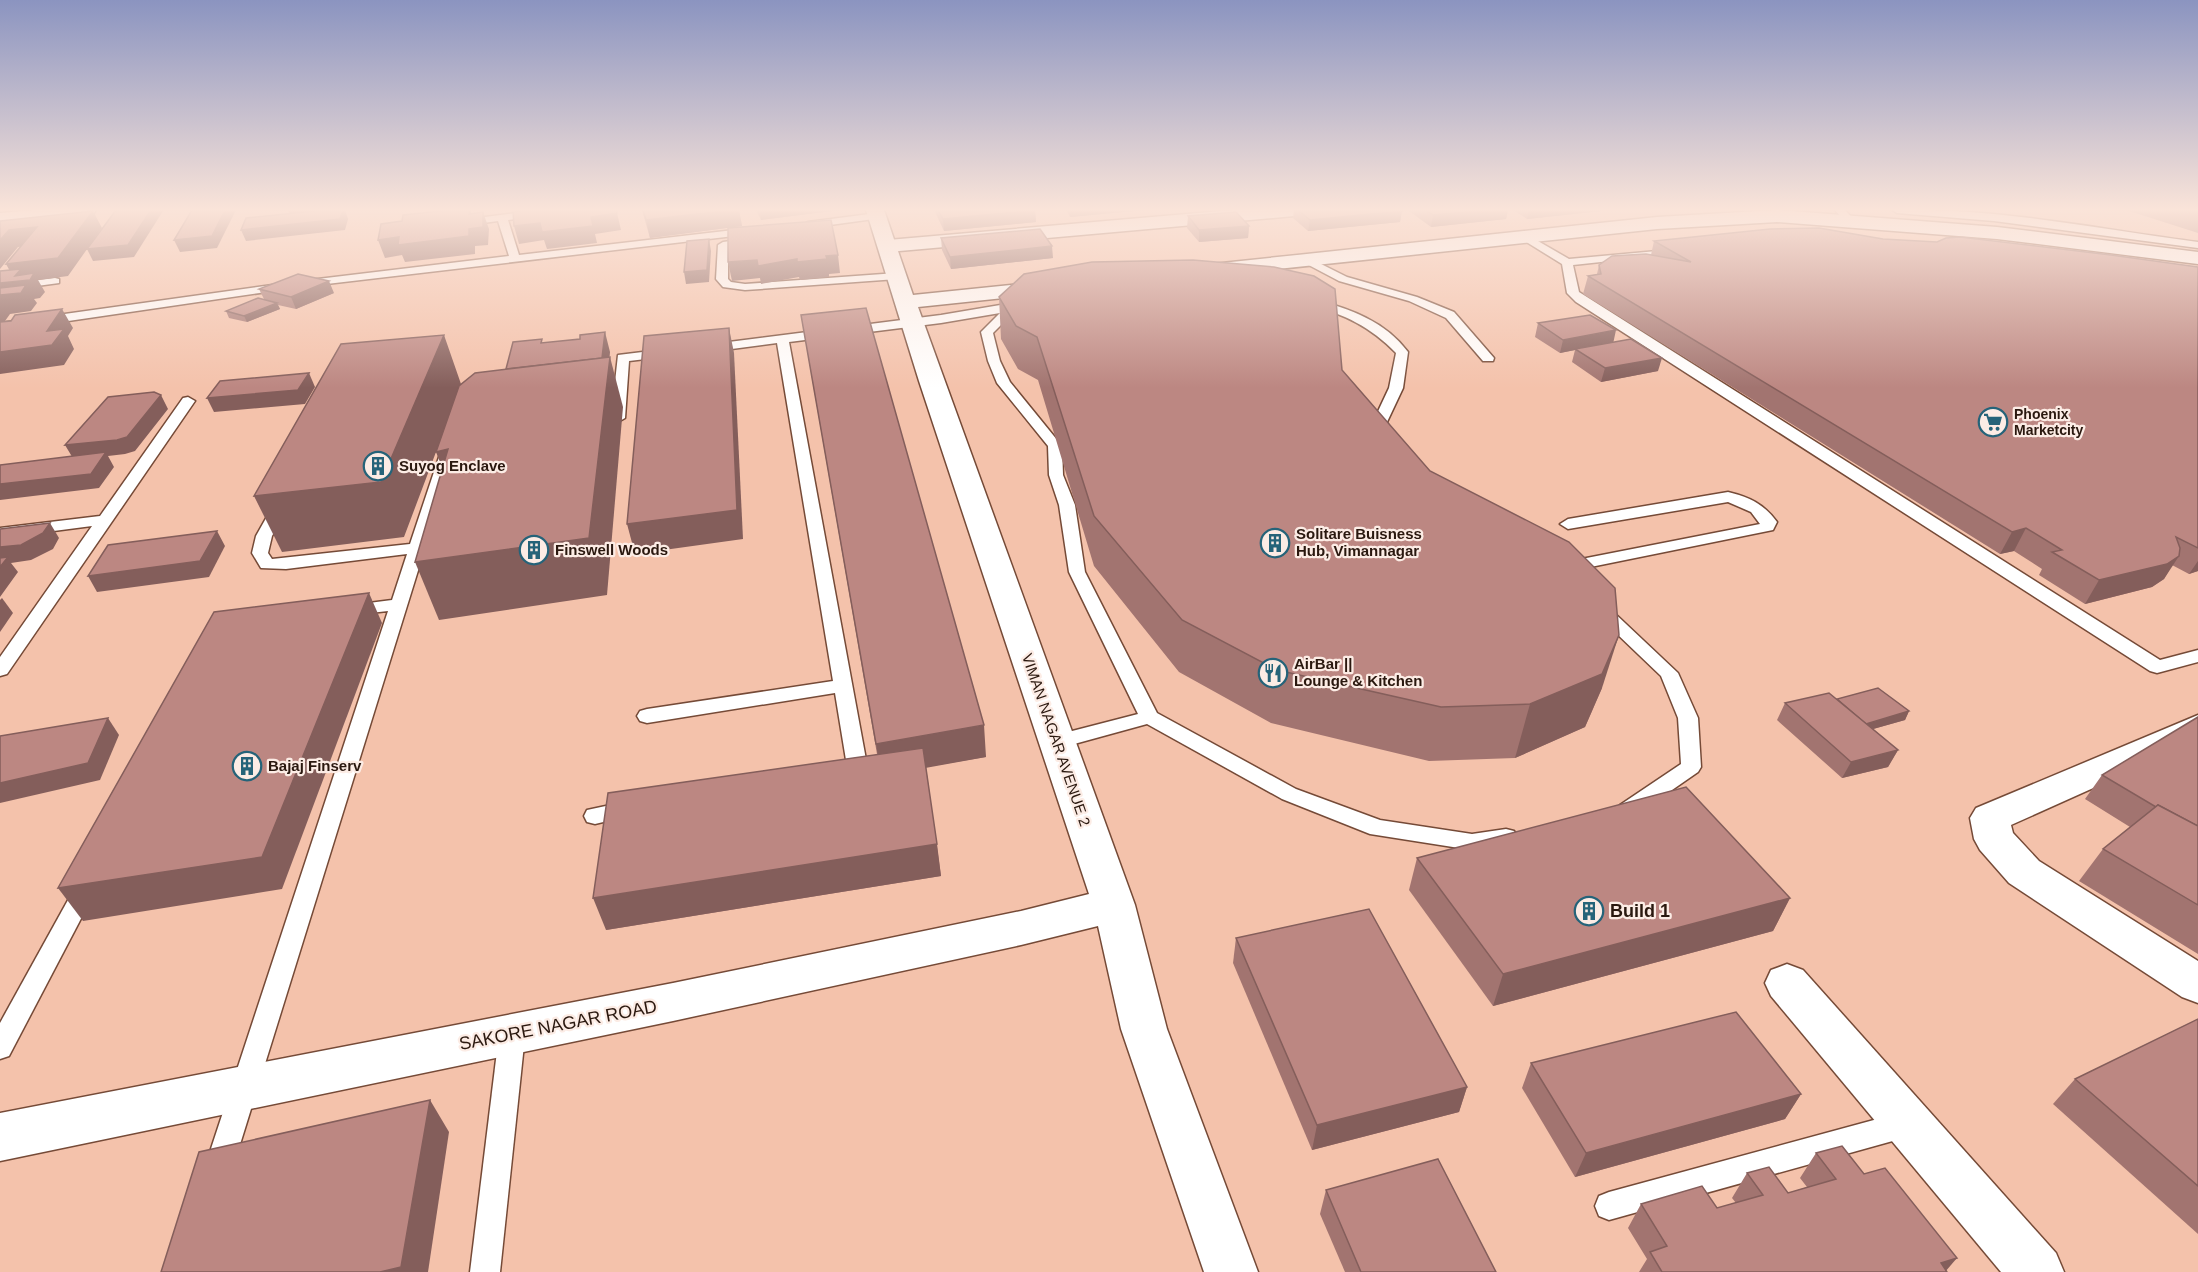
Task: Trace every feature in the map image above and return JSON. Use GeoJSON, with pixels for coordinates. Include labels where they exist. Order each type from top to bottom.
{"type":"FeatureCollection","features":[{"type":"Feature","properties":{"kind":"street","name":"VIMAN NAGAR AVENUE 2"},"geometry":{"type":"LineString","coordinates":[[895,269],[1056,742],[1114,905],[1144,1029],[1231,1272]]}},
{"type":"Feature","properties":{"kind":"street"},"geometry":{"type":"LineString","coordinates":[[1193,272],[1218,269]]}},
{"type":"Feature","properties":{"kind":"street"},"geometry":{"type":"LineString","coordinates":[[905,300],[1067,285]]}},
{"type":"Feature","properties":{"kind":"street"},"geometry":{"type":"LineString","coordinates":[[2198,727],[1990,818],[1995,839],[2024,872],[2198,984]]}},
{"type":"Feature","properties":{"kind":"street","name":"SAKORE NAGAR ROAD"},"geometry":{"type":"LineString","coordinates":[[0,1137],[512,1035],[1010,931],[1114,905]]}},
{"type":"Feature","properties":{"kind":"street"},"geometry":{"type":"LineString","coordinates":[[1787,983],[2037,1272]]}},
{"type":"Feature","properties":{"kind":"lane"},"geometry":{"type":"LineString","coordinates":[[0,327],[301,284],[426,269]]}},
{"type":"Feature","properties":{"kind":"lane"},"geometry":{"type":"LineString","coordinates":[[722,269],[722,279],[727,285],[745,287],[905,300],[1013,306],[1035,304]]}},
{"type":"Feature","properties":{"kind":"lane"},"geometry":{"type":"LineString","coordinates":[[1324,269],[1342,279],[1413,299],[1450,315],[1488,358]]}},
{"type":"Feature","properties":{"kind":"lane"},"geometry":{"type":"LineString","coordinates":[[1568,269],[1573,293],[1580,300],[2157,667],[2198,656]]}},
{"type":"Feature","properties":{"kind":"lane"},"geometry":{"type":"LineString","coordinates":[[0,288],[55,281]]}},
{"type":"Feature","properties":{"kind":"lane"},"geometry":{"type":"LineString","coordinates":[[1300,299],[1328,306],[1369,321],[1389,337],[1402,352],[1402,370],[1395,394],[1380,422],[1393,457]]}},
{"type":"Feature","properties":{"kind":"lane"},"geometry":{"type":"LineString","coordinates":[[617,436],[623,358],[782,339],[905,300]]}},
{"type":"Feature","properties":{"kind":"lane"},"geometry":{"type":"LineString","coordinates":[[1013,306],[987,332],[994,361],[1005,383],[1055,446],[1056,476],[1067,505],[1077,572],[1149,717],[1289,794],[1378,828],[1472,842],[1528,834]]}},
{"type":"Feature","properties":{"kind":"lane"},"geometry":{"type":"LineString","coordinates":[[782,339],[857,765],[823,771]]}},
{"type":"Feature","properties":{"kind":"lane"},"geometry":{"type":"LineString","coordinates":[[0,670],[188,401]]}},
{"type":"Feature","properties":{"kind":"lane"},"geometry":{"type":"LineString","coordinates":[[213,1187],[417,548],[439,498],[455,431]]}},
{"type":"Feature","properties":{"kind":"lane"},"geometry":{"type":"LineString","coordinates":[[286,495],[264,536],[260,553],[267,564],[286,564],[417,548]]}},
{"type":"Feature","properties":{"kind":"lane"},"geometry":{"type":"LineString","coordinates":[[1568,525],[1728,496],[1753,507],[1769,522],[1767,527],[1754,530],[1555,570],[1573,585]]}},
{"type":"Feature","properties":{"kind":"lane"},"geometry":{"type":"LineString","coordinates":[[0,533],[105,520]]}},
{"type":"Feature","properties":{"kind":"lane"},"geometry":{"type":"LineString","coordinates":[[1590,601],[1669,673],[1688,718],[1691,767],[1607,823]]}},
{"type":"Feature","properties":{"kind":"lane"},"geometry":{"type":"LineString","coordinates":[[332,613],[400,604]]}},
{"type":"Feature","properties":{"kind":"lane"},"geometry":{"type":"LineString","coordinates":[[647,716],[843,686]]}},
{"type":"Feature","properties":{"kind":"lane"},"geometry":{"type":"LineString","coordinates":[[1056,742],[1149,717]]}},
{"type":"Feature","properties":{"kind":"lane"},"geometry":{"type":"LineString","coordinates":[[595,816],[641,807]]}},
{"type":"Feature","properties":{"kind":"lane"},"geometry":{"type":"LineString","coordinates":[[0,1048],[95,870]]}},
{"type":"Feature","properties":{"kind":"lane"},"geometry":{"type":"LineString","coordinates":[[485,1272],[512,1035]]}},
{"type":"Feature","properties":{"kind":"lane"},"geometry":{"type":"LineString","coordinates":[[1609,1206],[1909,1123]]}},
{"type":"Feature","properties":{"kind":"building"},"geometry":{"type":"Polygon","coordinates":[[[21,269],[15,276],[34,273],[30,280],[0,283],[0,271],[21,269]]]}},
{"type":"Feature","properties":{"kind":"building"},"geometry":{"type":"Polygon","coordinates":[[[684,269],[707,269],[707,270],[684,272],[684,269]]]}},
{"type":"Feature","properties":{"kind":"building","name":"Solitare Buisness Hub, Vimannagar"},"geometry":{"type":"Polygon","coordinates":[[[1050,269],[1284,269],[1314,276],[1335,289],[1342,370],[1430,471],[1569,542],[1615,588],[1619,635],[1602,674],[1530,704],[1441,707],[1277,670],[1182,620],[1094,516],[1037,337],[1016,326],[999,297],[1024,274],[1050,269]]]}},
{"type":"Feature","properties":{"kind":"building","name":"Phoenix Marketcity"},"geometry":{"type":"Polygon","coordinates":[[[1600,269],[2198,269],[2198,548],[2176,537],[2180,548],[2179,556],[2167,564],[2099,580],[2052,552],[2062,550],[2026,528],[2012,532],[1588,276],[1601,274],[1600,269]]]}},
{"type":"Feature","properties":{"kind":"building"},"geometry":{"type":"Polygon","coordinates":[[[298,274],[329,281],[291,297],[259,289],[298,274]]]}},
{"type":"Feature","properties":{"kind":"building"},"geometry":{"type":"Polygon","coordinates":[[[26,285],[21,293],[0,295],[0,288],[26,285]]]}},
{"type":"Feature","properties":{"kind":"building"},"geometry":{"type":"Polygon","coordinates":[[[258,298],[277,303],[244,316],[226,311],[258,298]]]}},
{"type":"Feature","properties":{"kind":"building"},"geometry":{"type":"Polygon","coordinates":[[[866,308],[984,725],[876,744],[801,315],[866,308]]]}},
{"type":"Feature","properties":{"kind":"building"},"geometry":{"type":"Polygon","coordinates":[[[62,309],[47,331],[64,329],[52,345],[0,352],[0,322],[11,321],[15,315],[62,309]]]}},
{"type":"Feature","properties":{"kind":"building"},"geometry":{"type":"Polygon","coordinates":[[[1590,315],[1616,330],[1563,340],[1538,323],[1590,315]]]}},
{"type":"Feature","properties":{"kind":"building"},"geometry":{"type":"Polygon","coordinates":[[[729,328],[737,510],[627,524],[644,336],[729,328]]]}},
{"type":"Feature","properties":{"kind":"building"},"geometry":{"type":"Polygon","coordinates":[[[605,332],[602,358],[506,369],[513,342],[542,339],[541,343],[580,339],[580,335],[605,332]]]}},
{"type":"Feature","properties":{"kind":"building"},"geometry":{"type":"Polygon","coordinates":[[[444,335],[381,482],[254,496],[341,344],[444,335]]]}},
{"type":"Feature","properties":{"kind":"building"},"geometry":{"type":"Polygon","coordinates":[[[1631,339],[1662,358],[1605,368],[1575,349],[1631,339]]]}},
{"type":"Feature","properties":{"kind":"building"},"geometry":{"type":"Polygon","coordinates":[[[610,357],[589,538],[415,562],[448,449],[436,452],[459,386],[475,373],[610,357]]]}},
{"type":"Feature","properties":{"kind":"building"},"geometry":{"type":"Polygon","coordinates":[[[309,373],[298,390],[207,398],[220,381],[309,373]]]}},
{"type":"Feature","properties":{"kind":"building"},"geometry":{"type":"Polygon","coordinates":[[[154,392],[161,395],[127,437],[65,445],[108,397],[154,392]]]}},
{"type":"Feature","properties":{"kind":"building"},"geometry":{"type":"Polygon","coordinates":[[[106,452],[91,474],[0,484],[0,465],[106,452]]]}},
{"type":"Feature","properties":{"kind":"building"},"geometry":{"type":"Polygon","coordinates":[[[50,523],[43,533],[21,545],[0,547],[0,529],[50,523]]]}},
{"type":"Feature","properties":{"kind":"building"},"geometry":{"type":"Polygon","coordinates":[[[217,531],[200,561],[88,576],[108,545],[217,531]]]}},
{"type":"Feature","properties":{"kind":"building"},"geometry":{"type":"Polygon","coordinates":[[[8,557],[0,567],[0,558],[8,557]]]}},
{"type":"Feature","properties":{"kind":"building","name":"Bajaj Finserv"},"geometry":{"type":"Polygon","coordinates":[[[369,593],[262,857],[58,888],[214,612],[369,593]]]}},
{"type":"Feature","properties":{"kind":"building"},"geometry":{"type":"Polygon","coordinates":[[[1878,688],[1909,711],[1866,724],[1837,699],[1878,688]]]}},
{"type":"Feature","properties":{"kind":"building"},"geometry":{"type":"Polygon","coordinates":[[[1829,693],[1898,750],[1851,762],[1785,703],[1829,693]]]}},
{"type":"Feature","properties":{"kind":"building"},"geometry":{"type":"Polygon","coordinates":[[[2198,717],[2198,826],[2158,805],[2156,807],[2102,775],[2198,717]]]}},
{"type":"Feature","properties":{"kind":"building"},"geometry":{"type":"Polygon","coordinates":[[[108,718],[88,763],[0,783],[0,736],[108,718]]]}},
{"type":"Feature","properties":{"kind":"building"},"geometry":{"type":"Polygon","coordinates":[[[923,748],[937,844],[593,898],[608,793],[923,748]]]}},
{"type":"Feature","properties":{"kind":"building","name":"Build 1"},"geometry":{"type":"Polygon","coordinates":[[[1686,787],[1790,898],[1503,974],[1417,858],[1686,787]]]}},
{"type":"Feature","properties":{"kind":"building"},"geometry":{"type":"Polygon","coordinates":[[[2158,805],[2198,826],[2198,905],[2103,849],[2158,805]]]}},
{"type":"Feature","properties":{"kind":"building"},"geometry":{"type":"Polygon","coordinates":[[[1369,909],[1467,1087],[1317,1125],[1236,938],[1369,909]]]}},
{"type":"Feature","properties":{"kind":"building"},"geometry":{"type":"Polygon","coordinates":[[[1736,1012],[1801,1094],[1586,1153],[1531,1063],[1736,1012]]]}},
{"type":"Feature","properties":{"kind":"building"},"geometry":{"type":"Polygon","coordinates":[[[2198,1019],[2198,1186],[2075,1079],[2198,1019]]]}},
{"type":"Feature","properties":{"kind":"building"},"geometry":{"type":"Polygon","coordinates":[[[430,1100],[401,1267],[380,1272],[161,1272],[199,1152],[430,1100]]]}},
{"type":"Feature","properties":{"kind":"building"},"geometry":{"type":"Polygon","coordinates":[[[1842,1146],[1864,1174],[1885,1168],[1957,1258],[1941,1263],[1947,1272],[1662,1272],[1650,1252],[1667,1246],[1641,1204],[1702,1186],[1717,1208],[1763,1195],[1747,1173],[1769,1167],[1788,1193],[1836,1179],[1816,1153],[1842,1146]]]}},
{"type":"Feature","properties":{"kind":"building"},"geometry":{"type":"Polygon","coordinates":[[[1438,1159],[1496,1272],[1361,1272],[1326,1190],[1438,1159]]]}},
{"type":"Feature","properties":{"kind":"place","name":"Phoenix Marketcity"},"geometry":{"type":"Point","coordinates":[1993,422]}},
{"type":"Feature","properties":{"kind":"place","name":"Suyog Enclave"},"geometry":{"type":"Point","coordinates":[378,466]}},
{"type":"Feature","properties":{"kind":"place","name":"Solitare Buisness Hub, Vimannagar"},"geometry":{"type":"Point","coordinates":[1275,543]}},
{"type":"Feature","properties":{"kind":"place","name":"Finswell Woods"},"geometry":{"type":"Point","coordinates":[534,550]}},
{"type":"Feature","properties":{"kind":"place","name":"AirBar || Lounge & Kitchen"},"geometry":{"type":"Point","coordinates":[1273,673]}},
{"type":"Feature","properties":{"kind":"place","name":"Bajaj Finserv"},"geometry":{"type":"Point","coordinates":[247,766]}},
{"type":"Feature","properties":{"kind":"place","name":"Build 1"},"geometry":{"type":"Point","coordinates":[1589,911]}}]}
